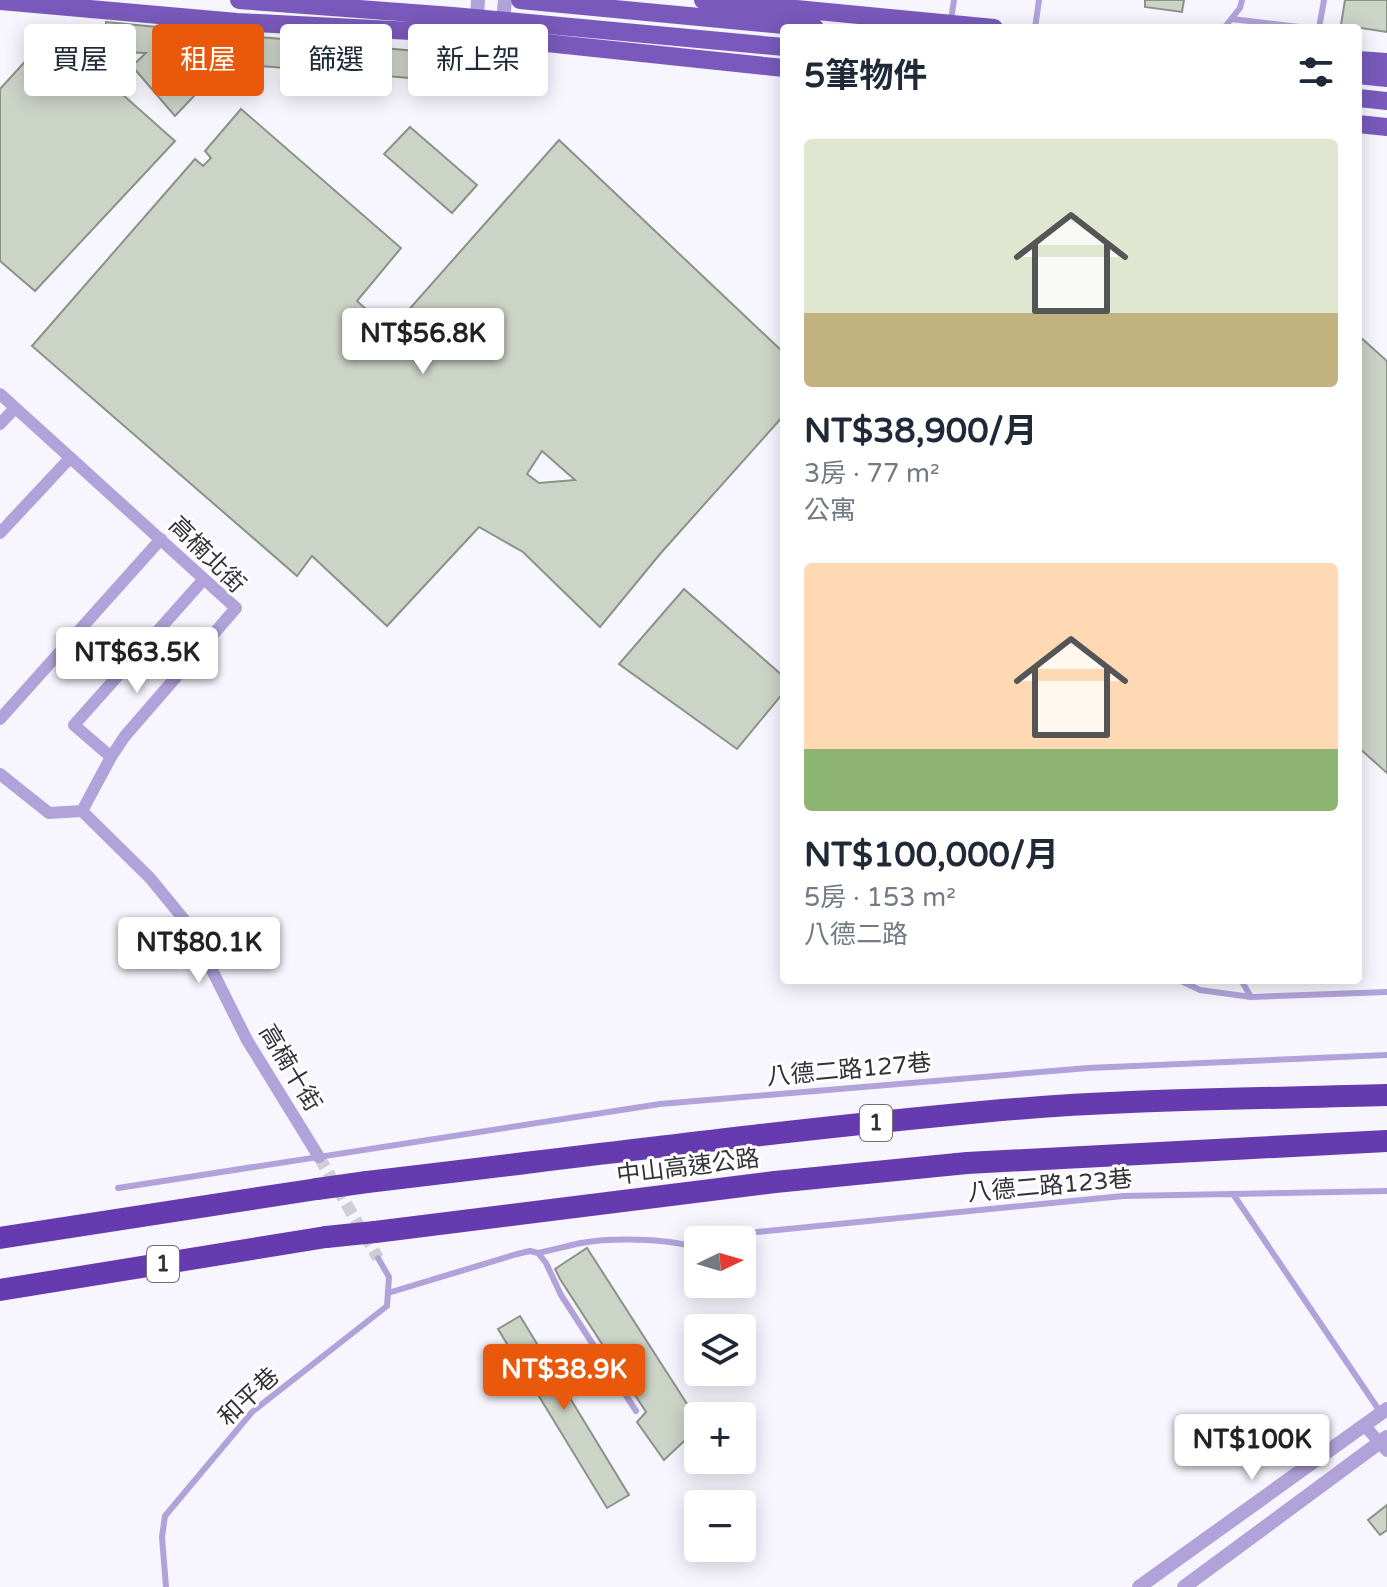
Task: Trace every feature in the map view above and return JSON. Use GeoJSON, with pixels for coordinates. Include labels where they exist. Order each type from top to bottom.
{"type":"FeatureCollection","features":[{"type":"Feature","properties":{"kind":"highway","name":"中山高速公路"},"geometry":{"type":"LineString","coordinates":[[0,1238],[367,1182],[984,1112],[1192,1099],[1387,1095]]}},
{"type":"Feature","properties":{"kind":"highway","name":"中山高速公路"},"geometry":{"type":"LineString","coordinates":[[0,1290],[326,1237],[775,1182],[967,1163],[1387,1141]]}},
{"type":"Feature","properties":{"kind":"main road"},"geometry":{"type":"LineString","coordinates":[[237,22],[239,0],[478,9],[503,21],[780,47]]}},
{"type":"Feature","properties":{"kind":"main road"},"geometry":{"type":"LineString","coordinates":[[520,0],[780,25]]}},
{"type":"Feature","properties":{"kind":"main road"},"geometry":{"type":"LineString","coordinates":[[703,0],[951,24]]}},
{"type":"Feature","properties":{"kind":"main road"},"geometry":{"type":"LineString","coordinates":[[0,1],[237,22],[408,31]]}},
{"type":"Feature","properties":{"kind":"main road"},"geometry":{"type":"LineString","coordinates":[[548,43],[780,68]]}},
{"type":"Feature","properties":{"kind":"main road"},"geometry":{"type":"LineString","coordinates":[[1362,60],[1387,62]]}},
{"type":"Feature","properties":{"kind":"main road"},"geometry":{"type":"LineString","coordinates":[[1362,75],[1387,78]]}},
{"type":"Feature","properties":{"kind":"main road"},"geometry":{"type":"LineString","coordinates":[[1362,98],[1387,101]]}},
{"type":"Feature","properties":{"kind":"main road"},"geometry":{"type":"LineString","coordinates":[[1362,124],[1387,127]]}},
{"type":"Feature","properties":{"kind":"street"},"geometry":{"type":"LineString","coordinates":[[500,24],[505,0]]}},
{"type":"Feature","properties":{"kind":"street","name":"高楠北街"},"geometry":{"type":"LineString","coordinates":[[0,394],[236,608],[125,736],[82,811]]}},
{"type":"Feature","properties":{"kind":"street"},"geometry":{"type":"LineString","coordinates":[[0,424],[15,408]]}},
{"type":"Feature","properties":{"kind":"street"},"geometry":{"type":"LineString","coordinates":[[0,533],[70,458]]}},
{"type":"Feature","properties":{"kind":"street"},"geometry":{"type":"LineString","coordinates":[[0,719],[161,539]]}},
{"type":"Feature","properties":{"kind":"street"},"geometry":{"type":"LineString","coordinates":[[111,757],[74,725],[204,579]]}},
{"type":"Feature","properties":{"kind":"street"},"geometry":{"type":"LineString","coordinates":[[0,774],[49,813],[82,811]]}},
{"type":"Feature","properties":{"kind":"street","name":"高楠十街"},"geometry":{"type":"LineString","coordinates":[[82,811],[150,878],[191,928],[247,1040],[319,1157]]}},
{"type":"Feature","properties":{"kind":"street"},"geometry":{"type":"LineString","coordinates":[[1139,1587],[1384,1411]]}},
{"type":"Feature","properties":{"kind":"street"},"geometry":{"type":"LineString","coordinates":[[1184,1587],[1385,1444],[1364,1425]]}},
{"type":"Feature","properties":{"kind":"lane"},"geometry":{"type":"LineString","coordinates":[[951,24],[954,0]]}},
{"type":"Feature","properties":{"kind":"lane"},"geometry":{"type":"LineString","coordinates":[[1036,24],[1039,0]]}},
{"type":"Feature","properties":{"kind":"lane"},"geometry":{"type":"LineString","coordinates":[[1228,24],[1240,8],[1242,0]]}},
{"type":"Feature","properties":{"kind":"lane"},"geometry":{"type":"LineString","coordinates":[[1320,24],[1324,0]]}},
{"type":"Feature","properties":{"kind":"lane"},"geometry":{"type":"LineString","coordinates":[[1232,19],[1274,24]]}},
{"type":"Feature","properties":{"kind":"lane"},"geometry":{"type":"LineString","coordinates":[[1187,984],[1200,990],[1251,997],[1387,992]]}},
{"type":"Feature","properties":{"kind":"lane"},"geometry":{"type":"LineString","coordinates":[[1243,984],[1251,997]]}},
{"type":"Feature","properties":{"kind":"lane","name":"八德二路127巷"},"geometry":{"type":"LineString","coordinates":[[118,1188],[660,1104],[1088,1068],[1387,1055]]}},
{"type":"Feature","properties":{"kind":"lane","name":"八德二路123巷"},"geometry":{"type":"LineString","coordinates":[[756,1232],[1123,1196],[1387,1191]]}},
{"type":"Feature","properties":{"kind":"lane"},"geometry":{"type":"LineString","coordinates":[[1233,1194],[1384,1411]]}},
{"type":"Feature","properties":{"kind":"lane"},"geometry":{"type":"LineString","coordinates":[[378,1258],[389,1277],[388,1293],[530,1251],[538,1253],[601,1241],[684,1244]]}},
{"type":"Feature","properties":{"kind":"lane"},"geometry":{"type":"LineString","coordinates":[[538,1253],[561,1295],[636,1411]]}},
{"type":"Feature","properties":{"kind":"lane","name":"和平巷"},"geometry":{"type":"LineString","coordinates":[[166,1587],[162,1537],[165,1516],[252,1412],[387,1306],[388,1293]]}},
{"type":"Feature","properties":{"kind":"building"},"geometry":{"type":"Polygon","coordinates":[[[1145,0],[1184,0],[1182,12],[1145,7],[1145,0]]]}},
{"type":"Feature","properties":{"kind":"building"},"geometry":{"type":"Polygon","coordinates":[[[1345,0],[1387,0],[1387,32],[1362,28],[1362,24],[1341,24],[1345,0]]]}},
{"type":"Feature","properties":{"kind":"building"},"geometry":{"type":"Polygon","coordinates":[[[136,25],[152,27],[152,89],[136,71],[136,62],[146,53],[136,53],[136,25]]]}},
{"type":"Feature","properties":{"kind":"building"},"geometry":{"type":"Polygon","coordinates":[[[264,37],[280,39],[280,68],[264,66],[264,37]]]}},
{"type":"Feature","properties":{"kind":"building"},"geometry":{"type":"Polygon","coordinates":[[[392,49],[408,50],[408,78],[392,77],[392,49]]]}},
{"type":"Feature","properties":{"kind":"building"},"geometry":{"type":"Polygon","coordinates":[[[24,63],[24,96],[124,96],[175,141],[35,291],[0,261],[0,89],[24,63]]]}},
{"type":"Feature","properties":{"kind":"building"},"geometry":{"type":"Polygon","coordinates":[[[158,96],[194,96],[175,116],[158,96]]]}},
{"type":"Feature","properties":{"kind":"building"},"geometry":{"type":"Polygon","coordinates":[[[241,109],[401,248],[357,301],[390,331],[559,140],[780,349],[780,419],[660,554],[600,627],[523,552],[479,527],[387,626],[312,556],[297,576],[32,346],[195,159],[203,166],[211,158],[205,151],[241,109]],[[542,451],[527,474],[539,483],[575,480],[542,451]]]}},
{"type":"Feature","properties":{"kind":"building"},"geometry":{"type":"Polygon","coordinates":[[[410,127],[477,185],[452,213],[384,154],[410,127]]]}},
{"type":"Feature","properties":{"kind":"building"},"geometry":{"type":"Polygon","coordinates":[[[1362,339],[1387,361],[1387,773],[1362,751],[1362,339]]]}},
{"type":"Feature","properties":{"kind":"building"},"geometry":{"type":"Polygon","coordinates":[[[684,589],[780,673],[780,697],[737,749],[619,664],[684,589]]]}},
{"type":"Feature","properties":{"kind":"building"},"geometry":{"type":"Polygon","coordinates":[[[587,1248],[686,1402],[684,1441],[664,1460],[637,1422],[646,1412],[555,1269],[587,1248]]]}},
{"type":"Feature","properties":{"kind":"building"},"geometry":{"type":"Polygon","coordinates":[[[520,1316],[629,1495],[607,1508],[498,1329],[520,1316]]]}},
{"type":"Feature","properties":{"kind":"building"},"geometry":{"type":"Polygon","coordinates":[[[1387,1505],[1387,1530],[1380,1535],[1368,1520],[1387,1505]]]}},
{"type":"Feature","properties":{"kind":"tunnel"},"geometry":{"type":"LineString","coordinates":[[319,1157],[378,1258]]}}]}
